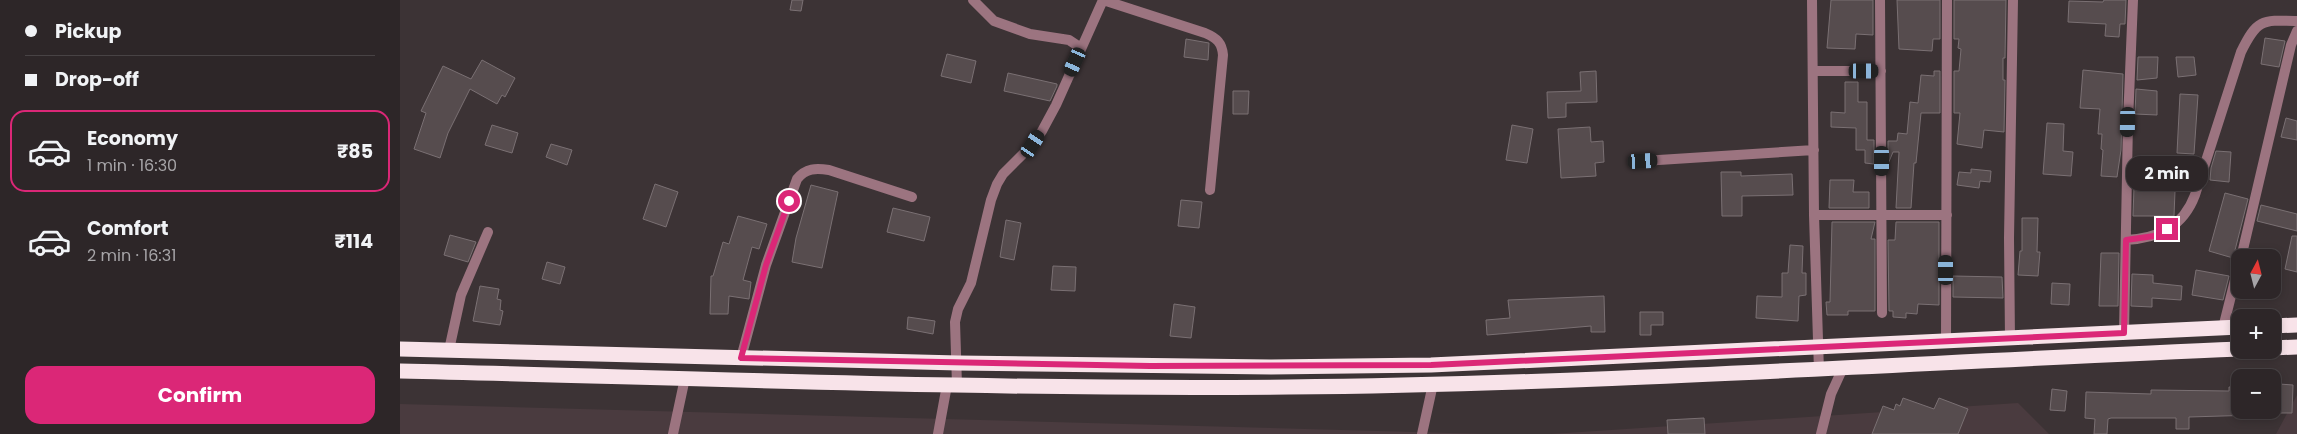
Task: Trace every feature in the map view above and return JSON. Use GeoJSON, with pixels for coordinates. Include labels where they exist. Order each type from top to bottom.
{"type":"FeatureCollection","features":[{"type":"Feature","properties":{"kind":"highway"},"geometry":{"type":"LineString","coordinates":[[2281,326],[2297,325]]}},
{"type":"Feature","properties":{"kind":"highway"},"geometry":{"type":"LineString","coordinates":[[400,349],[958,363],[1262,367],[1431,365],[1946,343],[2231,328]]}},
{"type":"Feature","properties":{"kind":"highway"},"geometry":{"type":"LineString","coordinates":[[2281,348],[2297,347]]}},
{"type":"Feature","properties":{"kind":"highway"},"geometry":{"type":"LineString","coordinates":[[400,371],[952,385],[1203,388],[1433,384],[1820,371],[2231,349]]}},
{"type":"Feature","properties":{"kind":"street"},"geometry":{"type":"LineString","coordinates":[[973,0],[994,21],[1030,34],[1069,40],[1081,48]]}},
{"type":"Feature","properties":{"kind":"street"},"geometry":{"type":"LineString","coordinates":[[938,434],[958,363],[954,332],[958,309],[971,283],[991,200],[997,184],[1003,174],[1033,144],[1042,131],[1103,0],[1205,33],[1218,40],[1223,56],[1210,190]]}},
{"type":"Feature","properties":{"kind":"street"},"geometry":{"type":"LineString","coordinates":[[1812,0],[1814,215],[1820,371]]}},
{"type":"Feature","properties":{"kind":"street"},"geometry":{"type":"LineString","coordinates":[[1880,0],[1882,313]]}},
{"type":"Feature","properties":{"kind":"street"},"geometry":{"type":"LineString","coordinates":[[1946,343],[1947,0]]}},
{"type":"Feature","properties":{"kind":"street"},"geometry":{"type":"LineString","coordinates":[[2010,340],[2009,238],[2013,0]]}},
{"type":"Feature","properties":{"kind":"street"},"geometry":{"type":"LineString","coordinates":[[2124,333],[2133,0]]}},
{"type":"Feature","properties":{"kind":"street"},"geometry":{"type":"LineString","coordinates":[[2126,240],[2154,236],[2186,216],[2195,195],[2241,52],[2250,34],[2256,26],[2266,22],[2297,21]]}},
{"type":"Feature","properties":{"kind":"street"},"geometry":{"type":"LineString","coordinates":[[2242,249],[2291,45],[2297,31]]}},
{"type":"Feature","properties":{"kind":"street"},"geometry":{"type":"LineString","coordinates":[[1813,71],[1881,71]]}},
{"type":"Feature","properties":{"kind":"street"},"geometry":{"type":"LineString","coordinates":[[1643,161],[1814,150]]}},
{"type":"Feature","properties":{"kind":"street"},"geometry":{"type":"LineString","coordinates":[[741,358],[766,265],[795,185],[802,173],[815,169],[829,170],[912,197]]}},
{"type":"Feature","properties":{"kind":"street"},"geometry":{"type":"LineString","coordinates":[[1814,215],[1947,215]]}},
{"type":"Feature","properties":{"kind":"street"},"geometry":{"type":"LineString","coordinates":[[449,350],[461,295],[488,232]]}},
{"type":"Feature","properties":{"kind":"street"},"geometry":{"type":"LineString","coordinates":[[2223,328],[2231,296]]}},
{"type":"Feature","properties":{"kind":"street"},"geometry":{"type":"LineString","coordinates":[[1821,434],[1831,394],[1842,370]]}},
{"type":"Feature","properties":{"kind":"street"},"geometry":{"type":"LineString","coordinates":[[673,434],[685,378]]}},
{"type":"Feature","properties":{"kind":"street"},"geometry":{"type":"LineString","coordinates":[[1422,434],[1433,384]]}},
{"type":"Feature","properties":{"kind":"shaded area"},"geometry":{"type":"Polygon","coordinates":[[[2297,395],[2297,434],[2276,434],[2297,395]]]}},
{"type":"Feature","properties":{"kind":"shaded area"},"geometry":{"type":"Polygon","coordinates":[[[2018,403],[2049,434],[1551,434],[2018,403]]]}},
{"type":"Feature","properties":{"kind":"shaded area"},"geometry":{"type":"Polygon","coordinates":[[[400,404],[1487,434],[400,434],[400,404]]]}},
{"type":"Feature","properties":{"kind":"building"},"geometry":{"type":"Polygon","coordinates":[[[792,0],[803,0],[801,11],[790,10],[792,0]]]}},
{"type":"Feature","properties":{"kind":"building"},"geometry":{"type":"Polygon","coordinates":[[[1831,0],[1873,0],[1873,35],[1856,34],[1855,49],[1827,48],[1831,0]]]}},
{"type":"Feature","properties":{"kind":"building"},"geometry":{"type":"Polygon","coordinates":[[[1897,0],[1940,0],[1940,39],[1933,39],[1932,51],[1899,49],[1897,0]]]}},
{"type":"Feature","properties":{"kind":"building"},"geometry":{"type":"Polygon","coordinates":[[[1954,0],[2006,0],[2005,58],[2003,58],[2003,80],[2005,80],[2004,132],[1984,130],[1982,148],[1957,144],[1960,113],[1954,113],[1954,71],[1959,71],[1961,49],[1958,48],[1959,39],[1954,39],[1954,0]]]}},
{"type":"Feature","properties":{"kind":"building"},"geometry":{"type":"Polygon","coordinates":[[[2104,0],[2126,0],[2125,24],[2120,24],[2119,37],[2105,36],[2106,24],[2068,22],[2069,1],[2103,2],[2104,0]]]}},
{"type":"Feature","properties":{"kind":"building"},"geometry":{"type":"Polygon","coordinates":[[[2265,38],[2285,41],[2279,67],[2261,64],[2265,38]]]}},
{"type":"Feature","properties":{"kind":"building"},"geometry":{"type":"Polygon","coordinates":[[[1186,39],[1209,43],[1208,60],[1184,57],[1186,39]]]}},
{"type":"Feature","properties":{"kind":"building"},"geometry":{"type":"Polygon","coordinates":[[[947,54],[976,61],[971,83],[941,76],[947,54]]]}},
{"type":"Feature","properties":{"kind":"building"},"geometry":{"type":"Polygon","coordinates":[[[2138,57],[2158,57],[2157,78],[2137,80],[2138,57]]]}},
{"type":"Feature","properties":{"kind":"building"},"geometry":{"type":"Polygon","coordinates":[[[2176,57],[2194,57],[2196,75],[2178,77],[2176,57]]]}},
{"type":"Feature","properties":{"kind":"building"},"geometry":{"type":"Polygon","coordinates":[[[482,60],[515,78],[505,97],[502,95],[497,104],[470,89],[448,133],[440,158],[414,149],[426,113],[421,111],[443,66],[471,79],[482,60]]]}},
{"type":"Feature","properties":{"kind":"building"},"geometry":{"type":"Polygon","coordinates":[[[2083,70],[2123,74],[2121,150],[2117,177],[2101,176],[2103,150],[2101,149],[2102,134],[2098,134],[2100,109],[2080,108],[2083,70]]]}},
{"type":"Feature","properties":{"kind":"building"},"geometry":{"type":"Polygon","coordinates":[[[1596,71],[1597,102],[1566,103],[1566,117],[1548,118],[1547,92],[1581,91],[1580,72],[1596,71]]]}},
{"type":"Feature","properties":{"kind":"building"},"geometry":{"type":"Polygon","coordinates":[[[1934,71],[1940,71],[1940,113],[1921,113],[1916,163],[1914,163],[1911,208],[1896,208],[1899,152],[1893,152],[1888,164],[1888,141],[1897,141],[1898,133],[1907,134],[1910,102],[1918,103],[1921,75],[1934,76],[1934,71]]]}},
{"type":"Feature","properties":{"kind":"building"},"geometry":{"type":"Polygon","coordinates":[[[1008,73],[1057,84],[1057,86],[1050,101],[1004,91],[1008,73]]]}},
{"type":"Feature","properties":{"kind":"building"},"geometry":{"type":"Polygon","coordinates":[[[1845,82],[1858,82],[1858,102],[1867,102],[1867,140],[1874,140],[1874,164],[1865,163],[1865,150],[1856,150],[1856,128],[1831,127],[1831,112],[1845,113],[1845,82]]]}},
{"type":"Feature","properties":{"kind":"building"},"geometry":{"type":"Polygon","coordinates":[[[2136,89],[2157,91],[2157,115],[2135,114],[2136,89]]]}},
{"type":"Feature","properties":{"kind":"building"},"geometry":{"type":"Polygon","coordinates":[[[1233,91],[1249,91],[1248,114],[1233,114],[1233,91]]]}},
{"type":"Feature","properties":{"kind":"building"},"geometry":{"type":"Polygon","coordinates":[[[2180,94],[2198,95],[2194,154],[2177,153],[2180,94]]]}},
{"type":"Feature","properties":{"kind":"building"},"geometry":{"type":"Polygon","coordinates":[[[2286,118],[2297,121],[2297,140],[2281,137],[2286,118]]]}},
{"type":"Feature","properties":{"kind":"building"},"geometry":{"type":"Polygon","coordinates":[[[2047,123],[2064,124],[2063,151],[2073,152],[2071,176],[2043,174],[2047,123]]]}},
{"type":"Feature","properties":{"kind":"building"},"geometry":{"type":"Polygon","coordinates":[[[492,125],[518,133],[512,153],[485,145],[492,125]]]}},
{"type":"Feature","properties":{"kind":"building"},"geometry":{"type":"Polygon","coordinates":[[[1512,125],[1533,129],[1527,163],[1506,160],[1512,125]]]}},
{"type":"Feature","properties":{"kind":"building"},"geometry":{"type":"Polygon","coordinates":[[[1590,127],[1591,142],[1603,141],[1604,162],[1595,163],[1596,176],[1561,178],[1558,129],[1590,127]]]}},
{"type":"Feature","properties":{"kind":"building"},"geometry":{"type":"Polygon","coordinates":[[[551,144],[572,150],[567,165],[546,157],[551,144]]]}},
{"type":"Feature","properties":{"kind":"building"},"geometry":{"type":"Polygon","coordinates":[[[2216,151],[2231,152],[2229,182],[2210,180],[2216,151]]]}},
{"type":"Feature","properties":{"kind":"building"},"geometry":{"type":"Polygon","coordinates":[[[1971,169],[1991,171],[1990,182],[1980,181],[1979,188],[1957,185],[1959,172],[1971,173],[1971,169]]]}},
{"type":"Feature","properties":{"kind":"building"},"geometry":{"type":"Polygon","coordinates":[[[1721,172],[1741,172],[1741,176],[1792,174],[1793,195],[1742,196],[1742,216],[1722,216],[1721,172]]]}},
{"type":"Feature","properties":{"kind":"building"},"geometry":{"type":"Polygon","coordinates":[[[1830,180],[1854,180],[1853,192],[1869,192],[1869,208],[1829,208],[1830,180]]]}},
{"type":"Feature","properties":{"kind":"building"},"geometry":{"type":"Polygon","coordinates":[[[655,184],[678,192],[666,227],[643,219],[655,184]]]}},
{"type":"Feature","properties":{"kind":"building"},"geometry":{"type":"Polygon","coordinates":[[[811,185],[838,192],[822,268],[792,262],[796,238],[811,185]]]}},
{"type":"Feature","properties":{"kind":"building"},"geometry":{"type":"Polygon","coordinates":[[[2134,187],[2175,191],[2174,216],[2133,216],[2134,187]]]}},
{"type":"Feature","properties":{"kind":"building"},"geometry":{"type":"Polygon","coordinates":[[[2225,193],[2248,199],[2235,249],[2231,249],[2231,257],[2209,251],[2225,193]]]}},
{"type":"Feature","properties":{"kind":"building"},"geometry":{"type":"Polygon","coordinates":[[[1181,200],[1202,202],[1199,228],[1178,226],[1181,200]]]}},
{"type":"Feature","properties":{"kind":"building"},"geometry":{"type":"Polygon","coordinates":[[[2261,205],[2297,214],[2297,231],[2257,221],[2261,205]]]}},
{"type":"Feature","properties":{"kind":"building"},"geometry":{"type":"Polygon","coordinates":[[[893,208],[930,217],[924,241],[887,232],[893,208]]]}},
{"type":"Feature","properties":{"kind":"building"},"geometry":{"type":"Polygon","coordinates":[[[738,216],[767,224],[759,249],[752,247],[743,280],[751,282],[749,299],[729,296],[728,314],[710,314],[711,276],[713,276],[723,242],[729,244],[738,216]]]}},
{"type":"Feature","properties":{"kind":"building"},"geometry":{"type":"Polygon","coordinates":[[[2022,218],[2038,218],[2037,252],[2040,252],[2038,276],[2018,275],[2020,251],[2022,251],[2022,218]]]}},
{"type":"Feature","properties":{"kind":"building"},"geometry":{"type":"Polygon","coordinates":[[[1006,220],[1021,223],[1014,260],[1000,257],[1006,220]]]}},
{"type":"Feature","properties":{"kind":"building"},"geometry":{"type":"Polygon","coordinates":[[[1832,222],[1875,222],[1871,239],[1875,239],[1875,311],[1848,311],[1848,315],[1827,315],[1826,302],[1830,302],[1832,222]]]}},
{"type":"Feature","properties":{"kind":"building"},"geometry":{"type":"Polygon","coordinates":[[[1896,222],[1939,222],[1939,305],[1918,304],[1917,314],[1906,313],[1906,318],[1893,317],[1893,311],[1889,311],[1888,240],[1895,240],[1896,222]]]}},
{"type":"Feature","properties":{"kind":"building"},"geometry":{"type":"Polygon","coordinates":[[[450,235],[476,242],[468,262],[444,255],[450,235]]]}},
{"type":"Feature","properties":{"kind":"building"},"geometry":{"type":"Polygon","coordinates":[[[2292,236],[2297,236],[2297,272],[2285,269],[2292,236]]]}},
{"type":"Feature","properties":{"kind":"building"},"geometry":{"type":"Polygon","coordinates":[[[1790,245],[1803,246],[1802,273],[1806,273],[1806,295],[1799,296],[1798,321],[1756,318],[1757,296],[1782,297],[1782,273],[1788,273],[1790,245]]]}},
{"type":"Feature","properties":{"kind":"building"},"geometry":{"type":"Polygon","coordinates":[[[2101,253],[2119,253],[2118,306],[2099,306],[2101,253]]]}},
{"type":"Feature","properties":{"kind":"building"},"geometry":{"type":"Polygon","coordinates":[[[547,262],[565,267],[560,284],[542,279],[547,262]]]}},
{"type":"Feature","properties":{"kind":"building"},"geometry":{"type":"Polygon","coordinates":[[[1053,266],[1076,267],[1075,291],[1051,290],[1053,266]]]}},
{"type":"Feature","properties":{"kind":"building"},"geometry":{"type":"Polygon","coordinates":[[[2196,270],[2229,276],[2223,300],[2192,295],[2196,270]]]}},
{"type":"Feature","properties":{"kind":"building"},"geometry":{"type":"Polygon","coordinates":[[[2132,274],[2153,275],[2153,283],[2182,286],[2181,300],[2152,298],[2152,307],[2131,306],[2132,274]]]}},
{"type":"Feature","properties":{"kind":"building"},"geometry":{"type":"Polygon","coordinates":[[[1953,276],[2002,277],[2003,298],[1953,297],[1953,276]]]}},
{"type":"Feature","properties":{"kind":"building"},"geometry":{"type":"Polygon","coordinates":[[[2052,283],[2070,284],[2069,305],[2051,304],[2052,283]]]}},
{"type":"Feature","properties":{"kind":"building"},"geometry":{"type":"Polygon","coordinates":[[[480,286],[499,289],[497,299],[501,300],[500,310],[503,311],[500,325],[473,321],[480,286]]]}},
{"type":"Feature","properties":{"kind":"building"},"geometry":{"type":"Polygon","coordinates":[[[1604,296],[1605,332],[1591,332],[1591,326],[1487,335],[1486,320],[1510,318],[1508,300],[1604,296]]]}},
{"type":"Feature","properties":{"kind":"building"},"geometry":{"type":"Polygon","coordinates":[[[1174,304],[1195,307],[1191,338],[1170,336],[1174,304]]]}},
{"type":"Feature","properties":{"kind":"building"},"geometry":{"type":"Polygon","coordinates":[[[1640,312],[1663,312],[1663,325],[1651,325],[1651,335],[1640,335],[1640,312]]]}},
{"type":"Feature","properties":{"kind":"building"},"geometry":{"type":"Polygon","coordinates":[[[908,317],[935,321],[933,334],[907,329],[908,317]]]}},
{"type":"Feature","properties":{"kind":"building"},"geometry":{"type":"Polygon","coordinates":[[[2281,384],[2293,385],[2292,413],[2281,413],[2281,384]]]}},
{"type":"Feature","properties":{"kind":"building"},"geometry":{"type":"Polygon","coordinates":[[[2229,387],[2231,387],[2231,416],[2189,417],[2189,429],[2176,429],[2176,418],[2111,418],[2108,419],[2107,434],[2094,434],[2095,419],[2085,418],[2086,392],[2151,394],[2151,390],[2229,391],[2229,387]]]}},
{"type":"Feature","properties":{"kind":"building"},"geometry":{"type":"Polygon","coordinates":[[[2052,389],[2067,391],[2065,411],[2050,410],[2052,389]]]}},
{"type":"Feature","properties":{"kind":"building"},"geometry":{"type":"Polygon","coordinates":[[[1903,398],[1934,409],[1939,398],[1968,409],[1958,434],[1872,434],[1883,406],[1894,410],[1896,404],[1900,406],[1903,398]]]}},
{"type":"Feature","properties":{"kind":"building"},"geometry":{"type":"Polygon","coordinates":[[[1704,418],[1705,434],[1668,434],[1667,420],[1704,418]]]}},
{"type":"Feature","properties":{"kind":"route"},"geometry":{"type":"LineString","coordinates":[[789,201],[766,265],[741,358],[1150,366],[1431,365],[2010,340],[2124,333],[2126,240],[2137,240],[2154,236],[2167,229]]}}]}
